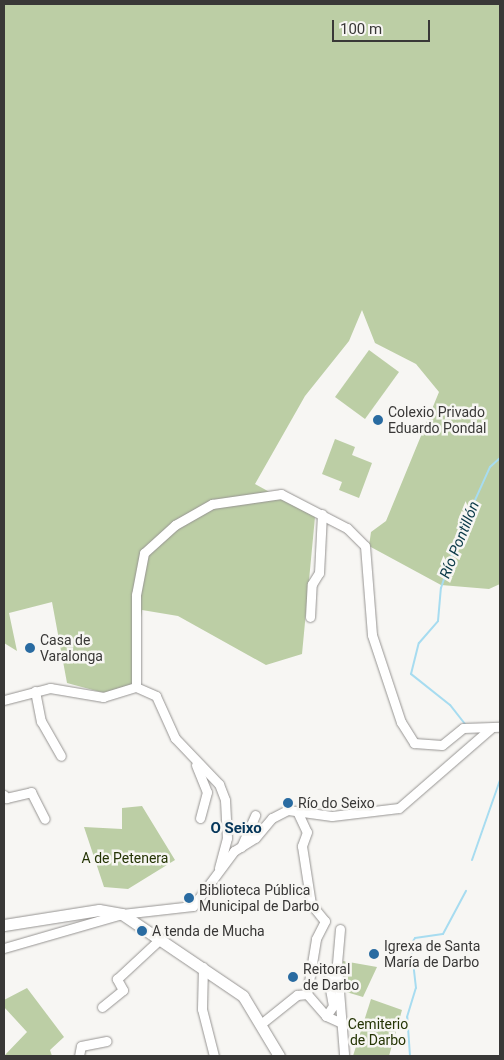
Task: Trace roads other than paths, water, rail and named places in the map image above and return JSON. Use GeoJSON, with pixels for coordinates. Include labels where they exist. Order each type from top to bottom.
{"type":"FeatureCollection","features":[{"type":"Feature","properties":{"kind":"main road"},"geometry":{"type":"LineString","coordinates":[[4,925],[99,910],[127,917],[243,996],[262,1023],[279,1056]]}},
{"type":"Feature","properties":{"kind":"street"},"geometry":{"type":"LineString","coordinates":[[136,688],[136,595],[144,553],[175,525],[212,504],[252,495],[281,494],[347,528],[365,546],[372,635],[409,737],[431,747],[442,745],[463,728],[500,727]]}},
{"type":"Feature","properties":{"kind":"street"},"geometry":{"type":"LineString","coordinates":[[310,617],[312,584],[319,573],[322,514]]}},
{"type":"Feature","properties":{"kind":"street"},"geometry":{"type":"LineString","coordinates":[[4,700],[50,688],[103,697],[136,688],[156,696],[175,738],[219,784],[225,800],[227,838],[216,875]]}},
{"type":"Feature","properties":{"kind":"street"},"geometry":{"type":"LineString","coordinates":[[35,691],[41,721],[61,756]]}},
{"type":"Feature","properties":{"kind":"street"},"geometry":{"type":"LineString","coordinates":[[4,948],[127,917],[141,911],[193,906],[216,875],[241,847],[255,838],[272,818],[288,810],[364,815],[399,808],[491,728]]}},
{"type":"Feature","properties":{"kind":"street"},"geometry":{"type":"LineString","coordinates":[[191,756],[207,792],[200,818]]}},
{"type":"Feature","properties":{"kind":"street"},"geometry":{"type":"LineString","coordinates":[[4,795],[6,798],[31,792],[45,819]]}},
{"type":"Feature","properties":{"kind":"street"},"geometry":{"type":"LineString","coordinates":[[297,811],[307,832],[302,846],[311,904],[325,921],[316,939],[307,994]]}},
{"type":"Feature","properties":{"kind":"street"},"geometry":{"type":"LineString","coordinates":[[241,847],[255,815]]}},
{"type":"Feature","properties":{"kind":"street"},"geometry":{"type":"LineString","coordinates":[[340,929],[336,946],[344,1024],[344,1054]]}},
{"type":"Feature","properties":{"kind":"street"},"geometry":{"type":"LineString","coordinates":[[102,1007],[123,990],[117,979],[160,939]]}},
{"type":"Feature","properties":{"kind":"street"},"geometry":{"type":"LineString","coordinates":[[203,968],[202,1009],[214,1056]]}},
{"type":"Feature","properties":{"kind":"street"},"geometry":{"type":"LineString","coordinates":[[326,1016],[333,1006],[328,978],[336,979],[340,993]]}},
{"type":"Feature","properties":{"kind":"street"},"geometry":{"type":"LineString","coordinates":[[307,994],[326,1016],[344,1024]]}},
{"type":"Feature","properties":{"kind":"street"},"geometry":{"type":"LineString","coordinates":[[262,1023],[297,996],[307,994]]}},
{"type":"Feature","properties":{"kind":"street"},"geometry":{"type":"LineString","coordinates":[[79,1056],[81,1046],[107,1041]]}},
{"type":"Feature","properties":{"kind":"waterway","name":"Río Pontillón"},"geometry":{"type":"LineString","coordinates":[[465,724],[450,705],[411,674],[419,643],[438,621],[441,588],[457,540],[490,467],[500,458]]}},
{"type":"Feature","properties":{"kind":"waterway","name":"Río Pontillón"},"geometry":{"type":"LineString","coordinates":[[472,860],[500,780]]}},
{"type":"Feature","properties":{"kind":"waterway","name":"Río Pontillón"},"geometry":{"type":"LineString","coordinates":[[410,1056],[407,1017],[416,988],[411,944],[415,938],[443,934],[466,891]]}},
{"type":"Feature","properties":{"kind":"place","name":"Colexio Privado Eduardo Pondal"},"geometry":{"type":"Point","coordinates":[378,420]}},
{"type":"Feature","properties":{"kind":"place","name":"Casa de Varalonga"},"geometry":{"type":"Point","coordinates":[30,648]}},
{"type":"Feature","properties":{"kind":"place","name":"Río do Seixo"},"geometry":{"type":"Point","coordinates":[288,803]}},
{"type":"Feature","properties":{"kind":"place","name":"Biblioteca Pública Municipal de Darbo"},"geometry":{"type":"Point","coordinates":[189,898]}},
{"type":"Feature","properties":{"kind":"place","name":"A tenda de Mucha"},"geometry":{"type":"Point","coordinates":[142,931]}},
{"type":"Feature","properties":{"kind":"place","name":"Igrexa de Santa María de Darbo"},"geometry":{"type":"Point","coordinates":[374,954]}},
{"type":"Feature","properties":{"kind":"place","name":"Reitoral de Darbo"},"geometry":{"type":"Point","coordinates":[293,977]}},
{"type":"Feature","properties":{"kind":"district","name":"O Seixo"},"geometry":{"type":"Point","coordinates":[236,829]}},
{"type":"Feature","properties":{"kind":"park label","name":"A de Petenera"},"geometry":{"type":"Point","coordinates":[125,858]}},
{"type":"Feature","properties":{"kind":"park label","name":"Cemiterio de Darbo"},"geometry":{"type":"Point","coordinates":[378,1032]}}]}
